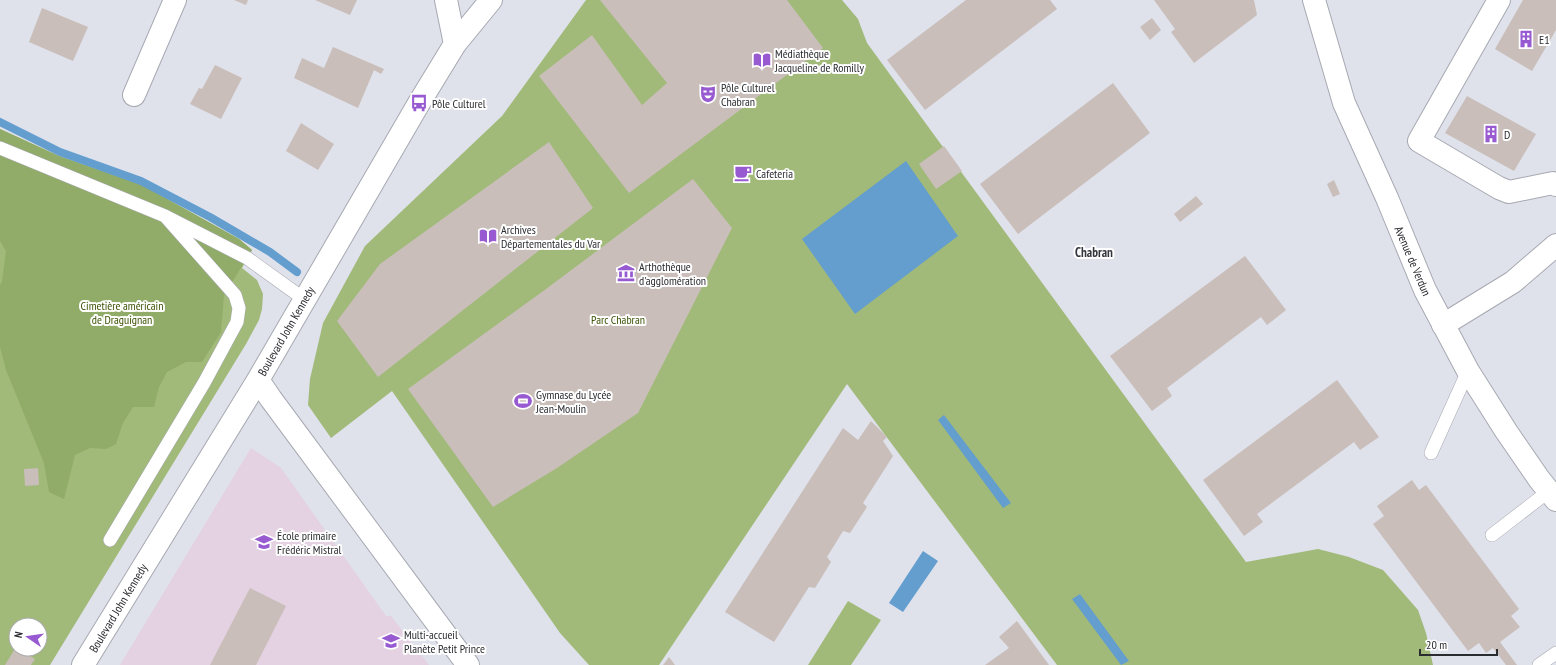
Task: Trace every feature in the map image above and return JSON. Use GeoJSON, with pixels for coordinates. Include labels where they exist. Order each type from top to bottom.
{"type":"FeatureCollection","features":[{"type":"Feature","properties":{"kind":"street"},"geometry":{"type":"LineString","coordinates":[[134,95],[175,0]]}},
{"type":"Feature","properties":{"kind":"street"},"geometry":{"type":"LineString","coordinates":[[446,0],[455,44]]}},
{"type":"Feature","properties":{"kind":"street","name":"Boulevard John Kennedy"},"geometry":{"type":"LineString","coordinates":[[83,665],[258,380],[400,134],[455,44],[491,0]]}},
{"type":"Feature","properties":{"kind":"street","name":"Avenue de Verdun"},"geometry":{"type":"LineString","coordinates":[[1314,0],[1344,103],[1387,198],[1425,290],[1468,371],[1506,431],[1553,496]]}},
{"type":"Feature","properties":{"kind":"street"},"geometry":{"type":"LineString","coordinates":[[1499,0],[1419,141],[1499,188],[1509,192],[1553,183],[1556,185]]}},
{"type":"Feature","properties":{"kind":"street"},"geometry":{"type":"LineString","coordinates":[[1443,325],[1513,282],[1556,245]]}},
{"type":"Feature","properties":{"kind":"street"},"geometry":{"type":"LineString","coordinates":[[258,380],[468,665]]}},
{"type":"Feature","properties":{"kind":"lane"},"geometry":{"type":"LineString","coordinates":[[0,148],[165,216],[247,258],[304,300]]}},
{"type":"Feature","properties":{"kind":"lane"},"geometry":{"type":"LineString","coordinates":[[110,540],[204,383],[237,322],[239,308],[235,295],[165,216]]}},
{"type":"Feature","properties":{"kind":"lane"},"geometry":{"type":"LineString","coordinates":[[1431,453],[1468,371]]}},
{"type":"Feature","properties":{"kind":"lane"},"geometry":{"type":"LineString","coordinates":[[1492,535],[1553,496]]}},
{"type":"Feature","properties":{"kind":"lane"},"geometry":{"type":"LineString","coordinates":[[1539,665],[1556,654]]}},
{"type":"Feature","properties":{"kind":"shaded area","name":"École primaire Frédéric Mistral"},"geometry":{"type":"Polygon","coordinates":[[[251,448],[281,468],[386,616],[391,616],[429,665],[120,665],[251,448]]]}},
{"type":"Feature","properties":{"kind":"green space","name":"Parc Chabran"},"geometry":{"type":"Polygon","coordinates":[[[586,0],[842,0],[858,19],[867,43],[1246,562],[1318,549],[1349,557],[1383,570],[1418,610],[1426,633],[1433,665],[1057,665],[847,384],[659,665],[589,665],[560,633],[392,391],[331,438],[308,405],[310,379],[323,323],[365,246],[502,116],[586,0]]]}},
{"type":"Feature","properties":{"kind":"green space","name":"Cimetière américain de Draguignan"},"geometry":{"type":"Polygon","coordinates":[[[0,129],[59,156],[142,185],[239,239],[252,250],[242,268],[257,280],[263,294],[262,309],[259,320],[246,344],[50,665],[0,665],[0,129]]]}},
{"type":"Feature","properties":{"kind":"green space","name":"Cimetière américain de Draguignan"},"geometry":{"type":"Polygon","coordinates":[[[0,129],[59,156],[142,185],[239,239],[252,250],[224,295],[221,332],[202,362],[186,362],[167,372],[159,387],[154,407],[133,407],[123,423],[116,444],[106,449],[90,448],[75,455],[64,499],[49,492],[44,463],[6,370],[0,347],[0,285],[2,281],[6,251],[0,241],[0,129]]]}},
{"type":"Feature","properties":{"kind":"green space"},"geometry":{"type":"Polygon","coordinates":[[[848,601],[881,620],[851,665],[808,665],[848,601]]]}},
{"type":"Feature","properties":{"kind":"water"},"geometry":{"type":"Polygon","coordinates":[[[906,161],[958,236],[855,314],[802,239],[906,161]]]}},
{"type":"Feature","properties":{"kind":"water"},"geometry":{"type":"Polygon","coordinates":[[[944,415],[1011,503],[1003,508],[938,420],[944,415]]]}},
{"type":"Feature","properties":{"kind":"water"},"geometry":{"type":"Polygon","coordinates":[[[923,551],[938,561],[903,612],[889,603],[923,551]]]}},
{"type":"Feature","properties":{"kind":"water"},"geometry":{"type":"Polygon","coordinates":[[[1080,594],[1129,661],[1121,665],[1072,599],[1080,594]]]}},
{"type":"Feature","properties":{"kind":"building"},"geometry":{"type":"Polygon","coordinates":[[[234,0],[248,0],[246,5],[234,0]]]}},
{"type":"Feature","properties":{"kind":"building"},"geometry":{"type":"Polygon","coordinates":[[[315,0],[357,0],[350,15],[315,0]]]}},
{"type":"Feature","properties":{"kind":"building","name":"Pôle Culturel Chabran"},"geometry":{"type":"Polygon","coordinates":[[[600,0],[787,0],[823,48],[629,193],[539,76],[592,35],[642,105],[667,83],[600,0]]]}},
{"type":"Feature","properties":{"kind":"building"},"geometry":{"type":"Polygon","coordinates":[[[966,0],[1050,0],[1057,9],[925,110],[887,60],[966,0]]]}},
{"type":"Feature","properties":{"kind":"building"},"geometry":{"type":"Polygon","coordinates":[[[1154,0],[1254,0],[1257,15],[1194,63],[1171,32],[1175,29],[1154,0]]]}},
{"type":"Feature","properties":{"kind":"building","name":"E1"},"geometry":{"type":"Polygon","coordinates":[[[1523,0],[1556,0],[1556,30],[1532,71],[1495,49],[1523,0]]]}},
{"type":"Feature","properties":{"kind":"building"},"geometry":{"type":"Polygon","coordinates":[[[42,8],[88,27],[73,61],[29,42],[42,8]]]}},
{"type":"Feature","properties":{"kind":"building"},"geometry":{"type":"Polygon","coordinates":[[[1152,18],[1161,30],[1150,40],[1140,27],[1152,18]]]}},
{"type":"Feature","properties":{"kind":"building"},"geometry":{"type":"Polygon","coordinates":[[[333,47],[384,69],[381,74],[374,70],[358,108],[294,78],[302,58],[324,68],[333,47]]]}},
{"type":"Feature","properties":{"kind":"building"},"geometry":{"type":"Polygon","coordinates":[[[215,65],[242,78],[221,119],[190,104],[199,88],[202,89],[215,65]]]}},
{"type":"Feature","properties":{"kind":"building"},"geometry":{"type":"Polygon","coordinates":[[[1113,83],[1150,133],[1018,234],[980,184],[1113,83]]]}},
{"type":"Feature","properties":{"kind":"building","name":"D"},"geometry":{"type":"Polygon","coordinates":[[[1467,96],[1536,134],[1514,171],[1445,133],[1467,96]]]}},
{"type":"Feature","properties":{"kind":"building"},"geometry":{"type":"Polygon","coordinates":[[[301,123],[334,144],[318,170],[286,151],[301,123]]]}},
{"type":"Feature","properties":{"kind":"building","name":"Archives Départementales du Var"},"geometry":{"type":"Polygon","coordinates":[[[549,142],[593,208],[378,377],[337,321],[380,264],[549,142]]]}},
{"type":"Feature","properties":{"kind":"building"},"geometry":{"type":"Polygon","coordinates":[[[944,146],[962,171],[936,189],[919,164],[944,146]]]}},
{"type":"Feature","properties":{"kind":"building"},"geometry":{"type":"Polygon","coordinates":[[[693,179],[732,228],[638,413],[557,468],[493,507],[408,389],[546,289],[693,179]]]}},
{"type":"Feature","properties":{"kind":"building"},"geometry":{"type":"Polygon","coordinates":[[[1334,180],[1340,194],[1333,197],[1327,184],[1334,180]]]}},
{"type":"Feature","properties":{"kind":"building"},"geometry":{"type":"Polygon","coordinates":[[[1196,196],[1203,204],[1180,222],[1174,214],[1196,196]]]}},
{"type":"Feature","properties":{"kind":"building"},"geometry":{"type":"Polygon","coordinates":[[[1245,256],[1286,310],[1267,325],[1261,317],[1167,388],[1172,396],[1152,411],[1110,356],[1245,256]]]}},
{"type":"Feature","properties":{"kind":"building"},"geometry":{"type":"Polygon","coordinates":[[[1337,380],[1379,437],[1360,450],[1354,442],[1257,514],[1263,522],[1244,536],[1203,480],[1337,380]]]}},
{"type":"Feature","properties":{"kind":"building"},"geometry":{"type":"Polygon","coordinates":[[[871,421],[887,437],[883,441],[893,456],[863,503],[867,507],[850,533],[843,531],[827,557],[831,562],[815,588],[809,587],[774,642],[725,612],[843,428],[858,440],[871,421]]]}},
{"type":"Feature","properties":{"kind":"building"},"geometry":{"type":"Polygon","coordinates":[[[38,468],[39,485],[25,486],[24,469],[38,468]]]}},
{"type":"Feature","properties":{"kind":"building"},"geometry":{"type":"Polygon","coordinates":[[[1412,480],[1419,490],[1426,485],[1519,609],[1511,616],[1520,627],[1500,642],[1517,665],[1506,665],[1493,648],[1486,653],[1479,643],[1468,651],[1373,524],[1384,516],[1377,506],[1412,480]]]}},
{"type":"Feature","properties":{"kind":"building"},"geometry":{"type":"Polygon","coordinates":[[[250,588],[286,606],[256,665],[210,665],[250,588]]]}},
{"type":"Feature","properties":{"kind":"building"},"geometry":{"type":"Polygon","coordinates":[[[1017,621],[1049,665],[985,665],[1009,648],[999,637],[1017,621]]]}},
{"type":"Feature","properties":{"kind":"building"},"geometry":{"type":"Polygon","coordinates":[[[10,657],[32,657],[35,659],[31,665],[5,665],[10,657]]]}},
{"type":"Feature","properties":{"kind":"building"},"geometry":{"type":"Polygon","coordinates":[[[669,657],[675,665],[663,665],[669,657]]]}},
{"type":"Feature","properties":{"kind":"waterway"},"geometry":{"type":"LineString","coordinates":[[0,122],[60,152],[141,181],[210,217],[270,252],[297,272]]}},
{"type":"Feature","properties":{"kind":"place","name":"E1"},"geometry":{"type":"Point","coordinates":[1526,39]}},
{"type":"Feature","properties":{"kind":"place","name":"Médiathèque Jacqueline de Romilly"},"geometry":{"type":"Point","coordinates":[762,60]}},
{"type":"Feature","properties":{"kind":"place","name":"Pôle Culturel Chabran"},"geometry":{"type":"Point","coordinates":[708,94]}},
{"type":"Feature","properties":{"kind":"place","name":"Pôle Culturel"},"geometry":{"type":"Point","coordinates":[419,103]}},
{"type":"Feature","properties":{"kind":"place","name":"D"},"geometry":{"type":"Point","coordinates":[1491,134]}},
{"type":"Feature","properties":{"kind":"place","name":"Cafeteria"},"geometry":{"type":"Point","coordinates":[743,173]}},
{"type":"Feature","properties":{"kind":"place","name":"Archives Départementales du Var"},"geometry":{"type":"Point","coordinates":[488,236]}},
{"type":"Feature","properties":{"kind":"place","name":"Arthothèque d'agglomération"},"geometry":{"type":"Point","coordinates":[626,273]}},
{"type":"Feature","properties":{"kind":"place","name":"Gymnase du Lycée Jean-Moulin"},"geometry":{"type":"Point","coordinates":[523,401]}},
{"type":"Feature","properties":{"kind":"place","name":"École primaire Frédéric Mistral"},"geometry":{"type":"Point","coordinates":[264,542]}},
{"type":"Feature","properties":{"kind":"place","name":"Multi-accueil Planète Petit Prince"},"geometry":{"type":"Point","coordinates":[391,641]}},
{"type":"Feature","properties":{"kind":"district","name":"Chabran"},"geometry":{"type":"Point","coordinates":[1094,252]}}]}
